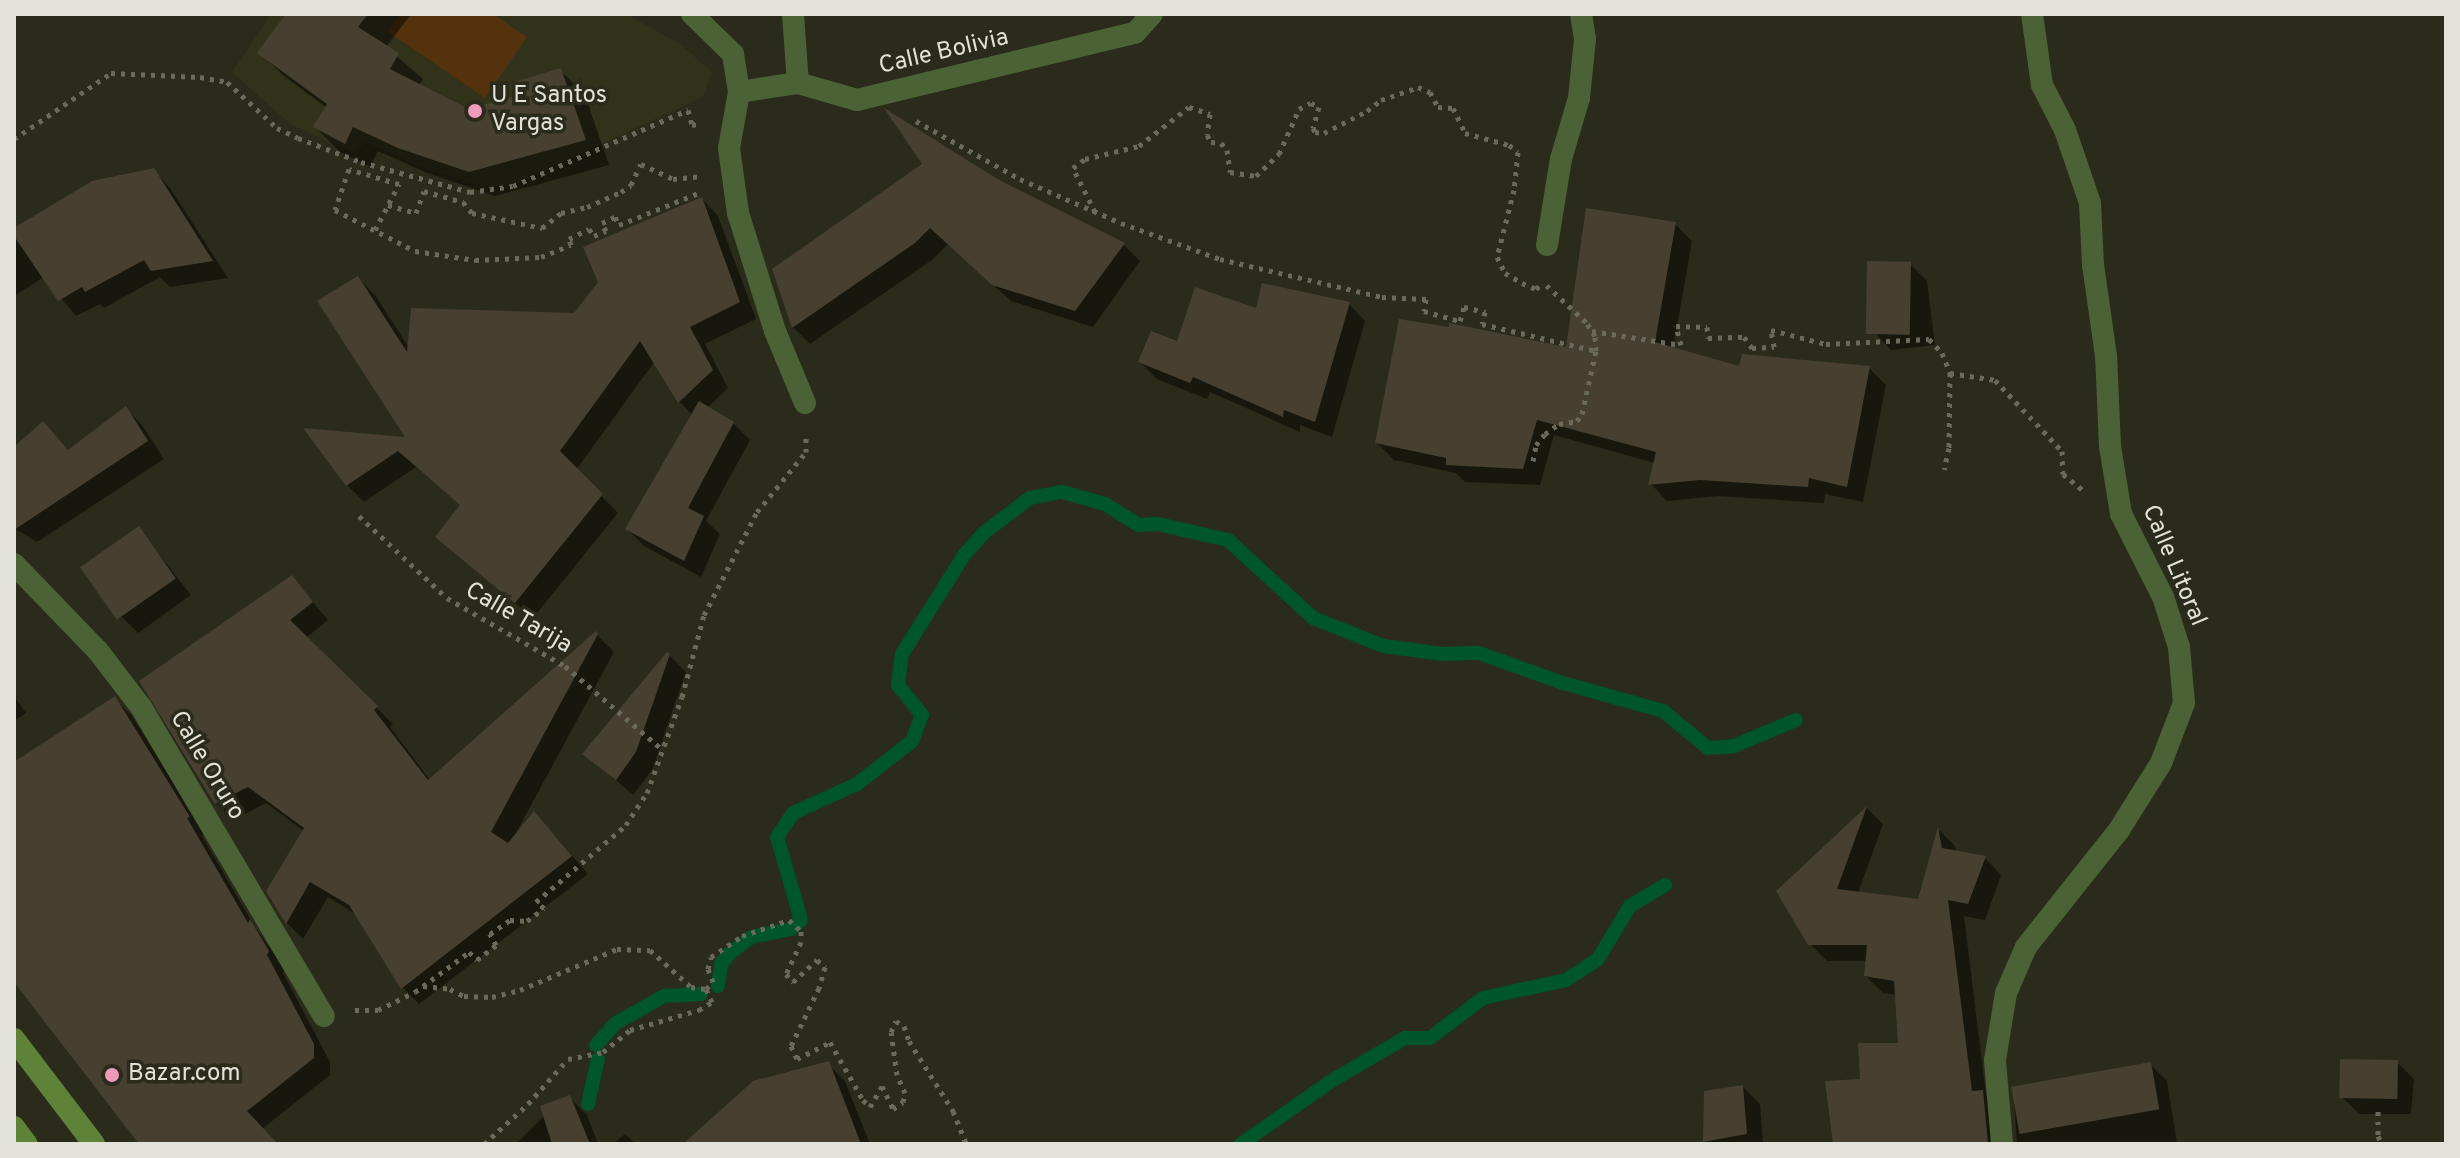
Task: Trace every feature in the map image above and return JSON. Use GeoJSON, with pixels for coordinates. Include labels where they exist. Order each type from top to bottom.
{"type":"FeatureCollection","features":[{"type":"Feature","properties":{"kind":"main road"},"geometry":{"type":"LineString","coordinates":[[14,1039],[94,1144]]}},
{"type":"Feature","properties":{"kind":"main road"},"geometry":{"type":"LineString","coordinates":[[14,1127],[27,1144]]}},
{"type":"Feature","properties":{"kind":"street"},"geometry":{"type":"LineString","coordinates":[[692,14],[733,54],[739,92],[729,148],[738,213],[775,331],[805,403]]}},
{"type":"Feature","properties":{"kind":"street"},"geometry":{"type":"LineString","coordinates":[[793,14],[798,83]]}},
{"type":"Feature","properties":{"kind":"street","name":"Calle Bolivia"},"geometry":{"type":"LineString","coordinates":[[739,92],[798,83],[857,100],[1135,33],[1152,14]]}},
{"type":"Feature","properties":{"kind":"street"},"geometry":{"type":"LineString","coordinates":[[1547,245],[1561,159],[1579,98],[1585,39],[1581,14]]}},
{"type":"Feature","properties":{"kind":"street","name":"Calle Litoral"},"geometry":{"type":"LineString","coordinates":[[2002,1144],[1995,1060],[2006,993],[2026,947],[2119,830],[2161,763],[2184,703],[2179,647],[2163,597],[2121,514],[2110,446],[2106,356],[2093,265],[2090,203],[2065,130],[2042,85],[2032,14]]}},
{"type":"Feature","properties":{"kind":"street","name":"Calle Oruro"},"geometry":{"type":"LineString","coordinates":[[14,564],[98,651],[141,707],[324,1016]]}},
{"type":"Feature","properties":{"kind":"path"},"geometry":{"type":"LineString","coordinates":[[14,139],[111,73],[200,77],[227,82],[277,128],[298,138],[361,162],[470,192],[513,186],[688,110],[692,125],[712,119]]}},
{"type":"Feature","properties":{"kind":"path"},"geometry":{"type":"LineString","coordinates":[[1095,212],[1073,168],[1085,159],[1139,146],[1189,107],[1210,114],[1207,135],[1211,142],[1221,143],[1227,150],[1230,172],[1256,176],[1279,154],[1299,109],[1311,103],[1319,107],[1313,128],[1315,132],[1324,133],[1395,93],[1418,87],[1430,92],[1438,107],[1453,108],[1465,133],[1509,145],[1518,152],[1514,190],[1497,257],[1505,273],[1522,283],[1536,289],[1543,283]]}},
{"type":"Feature","properties":{"kind":"path"},"geometry":{"type":"LineString","coordinates":[[892,92],[914,120],[1020,179],[1095,212],[1220,259],[1382,297],[1426,299],[1424,311],[1460,321],[1464,307],[1485,312],[1482,324],[1596,351]]}},
{"type":"Feature","properties":{"kind":"path"},"geometry":{"type":"LineString","coordinates":[[388,205],[416,213],[424,191],[463,202],[472,213],[542,228],[561,213],[587,207],[621,192],[631,185],[641,164],[673,179],[700,176]]}},
{"type":"Feature","properties":{"kind":"path"},"geometry":{"type":"LineString","coordinates":[[375,230],[399,184],[349,169],[335,210],[375,230],[421,253],[475,260],[541,257],[571,245],[569,239],[589,229],[594,236],[606,231],[602,223],[615,217],[619,225],[697,194]]}},
{"type":"Feature","properties":{"kind":"path"},"geometry":{"type":"LineString","coordinates":[[1533,461],[1536,445],[1545,434],[1559,424],[1577,421],[1582,414],[1596,351],[1592,331],[1543,283],[1540,272],[1547,245]]}},
{"type":"Feature","properties":{"kind":"path"},"geometry":{"type":"LineString","coordinates":[[1592,331],[1681,345],[1676,326],[1707,327],[1708,338],[1744,337],[1752,348],[1774,347],[1771,330],[1826,344],[1929,339],[1942,353],[1950,373],[1949,448],[1944,469]]}},
{"type":"Feature","properties":{"kind":"path"},"geometry":{"type":"LineString","coordinates":[[1950,373],[1995,380],[2013,396],[2062,451],[2063,474],[2073,486],[2088,493],[2117,487]]}},
{"type":"Feature","properties":{"kind":"path"},"geometry":{"type":"LineString","coordinates":[[324,1016],[342,1010],[378,1010],[423,986],[469,952],[477,960],[496,945],[490,934],[510,920],[527,921],[544,908],[536,902],[626,825],[647,793],[682,697],[704,615],[757,512],[806,452],[805,403]]}},
{"type":"Feature","properties":{"kind":"path","name":"Calle Tarija"},"geometry":{"type":"LineString","coordinates":[[359,516],[447,598],[565,666],[662,749]]}},
{"type":"Feature","properties":{"kind":"path"},"geometry":{"type":"LineString","coordinates":[[706,989],[713,982],[708,969],[711,957],[742,936],[789,920],[801,931],[801,942],[786,974],[793,982],[817,960],[825,967],[819,988],[791,1046],[797,1059],[830,1042],[863,1100],[870,1107],[882,1086],[893,1109],[903,1102],[905,1093],[897,1075],[891,1032],[896,1021],[904,1026],[909,1041],[953,1111],[966,1144]]}},
{"type":"Feature","properties":{"kind":"path"},"geometry":{"type":"LineString","coordinates":[[423,986],[450,989],[464,996],[492,997],[520,990],[617,949],[650,950],[691,987],[706,989]]}},
{"type":"Feature","properties":{"kind":"path"},"geometry":{"type":"LineString","coordinates":[[484,1144],[528,1104],[568,1059],[603,1052],[630,1030],[699,1010],[712,1002],[706,989]]}},
{"type":"Feature","properties":{"kind":"path"},"geometry":{"type":"LineString","coordinates":[[2378,1111],[2378,1136],[2382,1144]]}},
{"type":"Feature","properties":{"kind":"shaded area","name":"U E Santos Vargas"},"geometry":{"type":"Polygon","coordinates":[[[271,14],[626,14],[680,44],[712,72],[703,97],[516,183],[488,188],[422,167],[365,142],[355,154],[290,124],[232,72],[271,14]]]}},
{"type":"Feature","properties":{"kind":"shaded area"},"geometry":{"type":"Polygon","coordinates":[[[400,14],[493,14],[527,37],[485,98],[388,32],[400,14]]]}},
{"type":"Feature","properties":{"kind":"building"},"geometry":{"type":"Polygon","coordinates":[[[286,14],[368,14],[358,27],[399,53],[390,69],[469,109],[518,95],[514,82],[561,68],[586,140],[469,172],[398,148],[353,127],[345,144],[313,127],[327,104],[257,53],[286,14]]]}},
{"type":"Feature","properties":{"kind":"building"},"geometry":{"type":"Polygon","coordinates":[[[884,108],[999,180],[1125,243],[1075,311],[992,285],[930,228],[915,243],[792,328],[772,269],[922,164],[884,108]]]}},
{"type":"Feature","properties":{"kind":"building"},"geometry":{"type":"Polygon","coordinates":[[[154,168],[213,261],[151,271],[144,260],[85,292],[82,287],[58,301],[14,236],[14,228],[92,181],[154,168]]]}},
{"type":"Feature","properties":{"kind":"building"},"geometry":{"type":"Polygon","coordinates":[[[702,197],[740,302],[690,327],[713,370],[678,403],[640,341],[560,451],[603,494],[515,603],[435,537],[460,505],[398,451],[346,486],[303,428],[405,437],[317,301],[358,276],[407,352],[411,308],[574,313],[598,282],[583,247],[702,197]]]}},
{"type":"Feature","properties":{"kind":"building"},"geometry":{"type":"Polygon","coordinates":[[[1586,208],[1676,222],[1655,342],[1739,366],[1742,354],[1870,366],[1847,487],[1809,478],[1808,487],[1700,480],[1648,485],[1656,452],[1537,420],[1523,469],[1446,465],[1446,458],[1375,443],[1399,319],[1449,327],[1449,323],[1566,347],[1586,208]]]}},
{"type":"Feature","properties":{"kind":"building"},"geometry":{"type":"Polygon","coordinates":[[[1867,261],[1911,262],[1910,335],[1866,334],[1867,261]]]}},
{"type":"Feature","properties":{"kind":"building"},"geometry":{"type":"Polygon","coordinates":[[[1262,283],[1350,302],[1315,422],[1284,410],[1283,417],[1193,377],[1190,383],[1138,362],[1151,331],[1177,341],[1195,287],[1256,308],[1262,283]]]}},
{"type":"Feature","properties":{"kind":"building"},"geometry":{"type":"Polygon","coordinates":[[[699,401],[734,422],[688,508],[704,516],[684,561],[625,529],[699,401]]]}},
{"type":"Feature","properties":{"kind":"building"},"geometry":{"type":"Polygon","coordinates":[[[126,406],[148,441],[14,530],[14,447],[43,421],[68,450],[126,406]]]}},
{"type":"Feature","properties":{"kind":"building"},"geometry":{"type":"Polygon","coordinates":[[[139,526],[176,578],[117,620],[80,567],[139,526]]]}},
{"type":"Feature","properties":{"kind":"building"},"geometry":{"type":"Polygon","coordinates":[[[292,575],[313,602],[290,620],[378,706],[374,710],[428,780],[596,631],[598,634],[491,832],[508,843],[534,811],[572,856],[401,989],[349,905],[310,882],[286,924],[266,891],[304,828],[248,787],[215,804],[139,681],[292,575]]]}},
{"type":"Feature","properties":{"kind":"building"},"geometry":{"type":"Polygon","coordinates":[[[667,652],[670,654],[636,752],[616,780],[582,754],[667,652]]]}},
{"type":"Feature","properties":{"kind":"building"},"geometry":{"type":"Polygon","coordinates":[[[115,696],[190,817],[187,818],[248,923],[250,919],[269,951],[267,955],[314,1044],[314,1058],[247,1111],[278,1144],[139,1144],[14,982],[14,762],[115,696]]]}},
{"type":"Feature","properties":{"kind":"building"},"geometry":{"type":"Polygon","coordinates":[[[1867,806],[1837,889],[1918,899],[1938,827],[1942,848],[1986,856],[1968,904],[1948,900],[1972,1091],[1983,1090],[1988,1144],[1833,1144],[1825,1081],[1860,1079],[1858,1043],[1898,1043],[1894,981],[1864,976],[1867,945],[1808,945],[1776,891],[1867,806]]]}},
{"type":"Feature","properties":{"kind":"building"},"geometry":{"type":"Polygon","coordinates":[[[2340,1059],[2398,1060],[2397,1099],[2339,1098],[2340,1059]]]}},
{"type":"Feature","properties":{"kind":"building"},"geometry":{"type":"Polygon","coordinates":[[[829,1061],[861,1144],[683,1144],[753,1081],[829,1061]]]}},
{"type":"Feature","properties":{"kind":"building"},"geometry":{"type":"Polygon","coordinates":[[[2151,1062],[2159,1109],[2019,1134],[2011,1087],[2151,1062]]]}},
{"type":"Feature","properties":{"kind":"building"},"geometry":{"type":"Polygon","coordinates":[[[1743,1085],[1747,1134],[1703,1142],[1704,1091],[1743,1085]]]}},
{"type":"Feature","properties":{"kind":"building"},"geometry":{"type":"Polygon","coordinates":[[[570,1095],[590,1144],[552,1144],[540,1106],[570,1095]]]}},
{"type":"Feature","properties":{"kind":"waterway"},"geometry":{"type":"LineString","coordinates":[[718,986],[721,964],[730,953],[751,937],[791,929],[801,920],[777,837],[793,813],[857,784],[912,741],[922,715],[898,685],[902,654],[964,555],[985,532],[1030,498],[1062,492],[1105,504],[1139,525],[1158,524],[1228,540],[1313,618],[1383,646],[1442,654],[1479,653],[1563,683],[1663,711],[1708,748],[1734,746],[1796,720]]}},
{"type":"Feature","properties":{"kind":"waterway"},"geometry":{"type":"LineString","coordinates":[[1241,1144],[1336,1078],[1405,1038],[1430,1038],[1483,998],[1566,980],[1598,959],[1630,906],[1665,885]]}},
{"type":"Feature","properties":{"kind":"waterway"},"geometry":{"type":"LineString","coordinates":[[596,1045],[616,1023],[664,996],[701,994]]}},
{"type":"Feature","properties":{"kind":"waterway"},"geometry":{"type":"LineString","coordinates":[[588,1104],[598,1059]]}},
{"type":"Feature","properties":{"kind":"place","name":"U E Santos Vargas"},"geometry":{"type":"Point","coordinates":[475,111]}},
{"type":"Feature","properties":{"kind":"place","name":"Bazar.com"},"geometry":{"type":"Point","coordinates":[112,1075]}}]}
